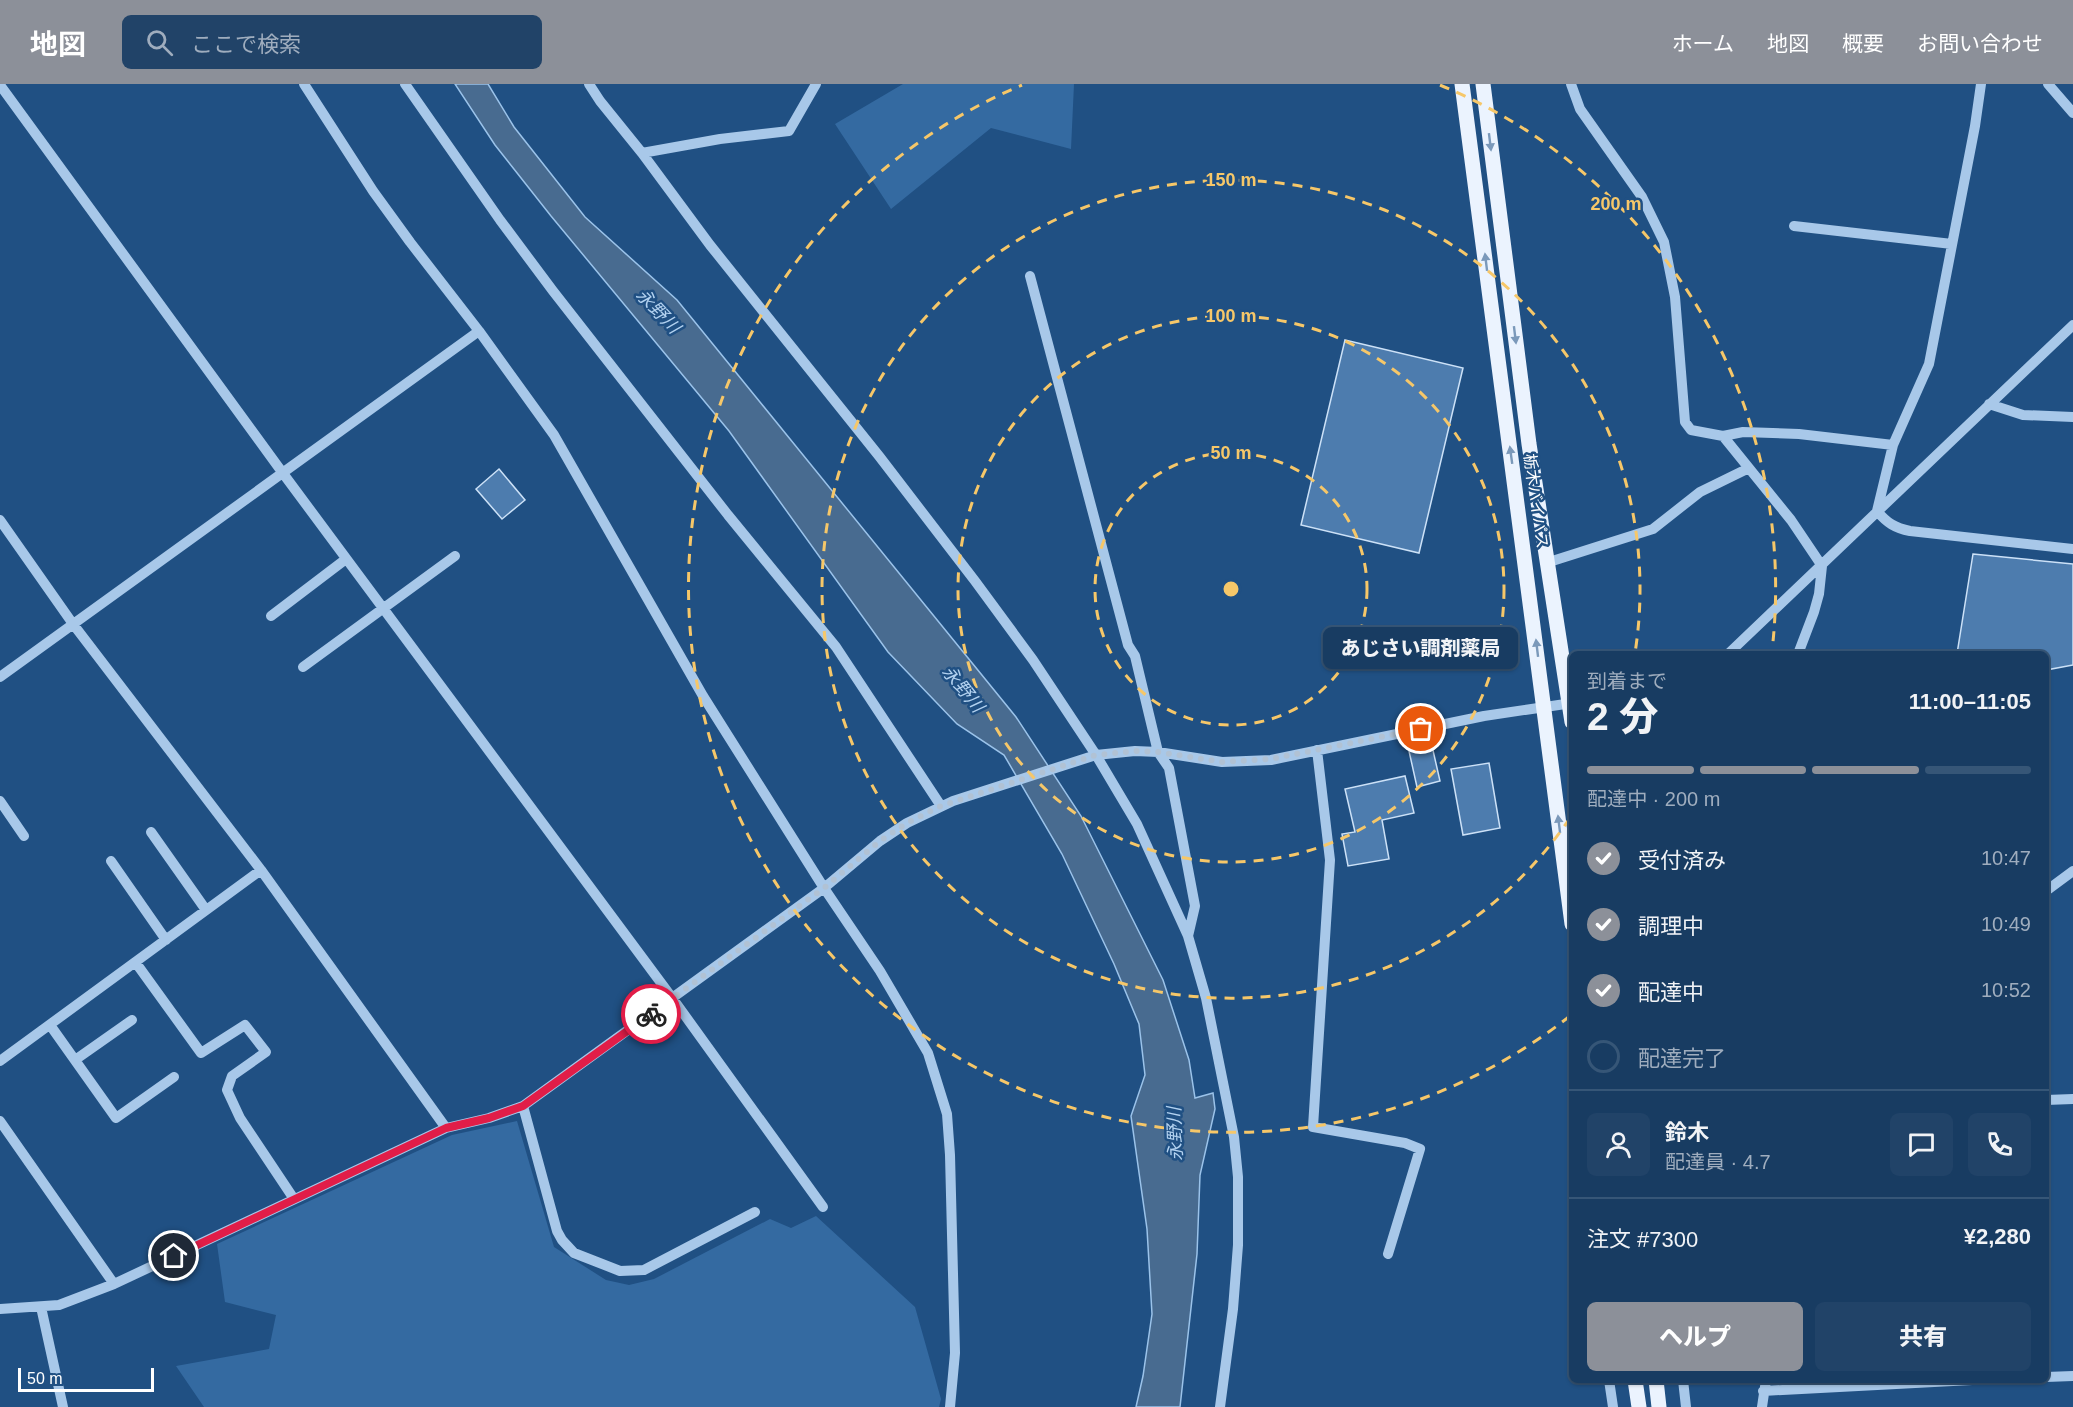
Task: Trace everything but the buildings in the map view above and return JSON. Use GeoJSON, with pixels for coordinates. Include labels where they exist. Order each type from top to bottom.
{"type":"FeatureCollection","features":[{"type":"Feature","properties":{"kind":"main road","name":"栃木バイパス"},"geometry":{"type":"LineString","coordinates":[[1462,84],[1569,900]]}},
{"type":"Feature","properties":{"kind":"main road","name":"栃木バイパス"},"geometry":{"type":"LineString","coordinates":[[1483,84],[1546,563],[1569,693]]}},
{"type":"Feature","properties":{"kind":"main road"},"geometry":{"type":"LineString","coordinates":[[1635,1383],[1639,1407]]}},
{"type":"Feature","properties":{"kind":"main road"},"geometry":{"type":"LineString","coordinates":[[1656,1383],[1659,1407]]}},
{"type":"Feature","properties":{"kind":"street"},"geometry":{"type":"LineString","coordinates":[[304,84],[379,199],[554,435],[703,696],[824,888],[880,971],[928,1053],[947,1114],[955,1299],[955,1353],[950,1407]]}},
{"type":"Feature","properties":{"kind":"street"},"geometry":{"type":"LineString","coordinates":[[405,84],[553,291],[728,515],[836,647],[941,806]]}},
{"type":"Feature","properties":{"kind":"street"},"geometry":{"type":"LineString","coordinates":[[590,84],[600,101],[642,153],[710,245],[805,362],[975,581],[1033,660],[1096,755],[1137,824],[1188,936],[1206,998],[1234,1137],[1238,1177],[1238,1245],[1233,1309],[1220,1407]]}},
{"type":"Feature","properties":{"kind":"street"},"geometry":{"type":"LineString","coordinates":[[642,153],[720,139],[789,131],[816,84]]}},
{"type":"Feature","properties":{"kind":"street"},"geometry":{"type":"LineString","coordinates":[[1571,84],[1580,109],[1642,197],[1664,242],[1675,297],[1684,422],[1691,430],[1723,436],[1743,432],[1799,434],[1893,446]]}},
{"type":"Feature","properties":{"kind":"street"},"geometry":{"type":"LineString","coordinates":[[1877,511],[1893,446],[1929,364],[1976,126],[1981,84]]}},
{"type":"Feature","properties":{"kind":"street"},"geometry":{"type":"LineString","coordinates":[[2048,84],[2073,113]]}},
{"type":"Feature","properties":{"kind":"street"},"geometry":{"type":"LineString","coordinates":[[0,85],[346,559],[673,999],[823,1207]]}},
{"type":"Feature","properties":{"kind":"street"},"geometry":{"type":"LineString","coordinates":[[1794,225],[1952,244]]}},
{"type":"Feature","properties":{"kind":"street"},"geometry":{"type":"LineString","coordinates":[[1030,276],[1128,645],[1135,656],[1158,752],[1168,768],[1196,906],[1188,936]]}},
{"type":"Feature","properties":{"kind":"street"},"geometry":{"type":"LineString","coordinates":[[1731,651],[2073,325]]}},
{"type":"Feature","properties":{"kind":"street"},"geometry":{"type":"LineString","coordinates":[[0,677],[479,331]]}},
{"type":"Feature","properties":{"kind":"street"},"geometry":{"type":"LineString","coordinates":[[1989,404],[2023,415],[2073,417]]}},
{"type":"Feature","properties":{"kind":"street"},"geometry":{"type":"LineString","coordinates":[[1723,436],[1791,520],[1822,566],[1816,603],[1799,651]]}},
{"type":"Feature","properties":{"kind":"street"},"geometry":{"type":"LineString","coordinates":[[1546,563],[1653,529],[1700,492],[1749,468]]}},
{"type":"Feature","properties":{"kind":"street"},"geometry":{"type":"LineString","coordinates":[[1877,511],[1896,528],[1910,531],[2073,549]]}},
{"type":"Feature","properties":{"kind":"street"},"geometry":{"type":"LineString","coordinates":[[0,520],[73,624],[261,870],[446,1128]]}},
{"type":"Feature","properties":{"kind":"street"},"geometry":{"type":"LineString","coordinates":[[303,667],[454,556]]}},
{"type":"Feature","properties":{"kind":"street"},"geometry":{"type":"LineString","coordinates":[[270,616],[346,559]]}},
{"type":"Feature","properties":{"kind":"street"},"geometry":{"type":"LineString","coordinates":[[0,1310],[59,1305],[114,1284],[446,1128],[489,1118],[523,1106],[824,888],[880,841],[907,823],[953,801],[1096,755],[1135,751],[1158,752],[1205,760],[1246,762],[1484,716],[1569,704]]}},
{"type":"Feature","properties":{"kind":"street"},"geometry":{"type":"LineString","coordinates":[[1317,750],[1330,860],[1313,1127],[1405,1143],[1420,1149],[1388,1254]]}},
{"type":"Feature","properties":{"kind":"street"},"geometry":{"type":"LineString","coordinates":[[0,801],[24,836]]}},
{"type":"Feature","properties":{"kind":"street"},"geometry":{"type":"LineString","coordinates":[[151,832],[206,910]]}},
{"type":"Feature","properties":{"kind":"street"},"geometry":{"type":"LineString","coordinates":[[111,861],[166,940]]}},
{"type":"Feature","properties":{"kind":"street"},"geometry":{"type":"LineString","coordinates":[[0,1061],[261,870]]}},
{"type":"Feature","properties":{"kind":"street"},"geometry":{"type":"LineString","coordinates":[[2049,889],[2073,871]]}},
{"type":"Feature","properties":{"kind":"street"},"geometry":{"type":"LineString","coordinates":[[136,963],[201,1053],[245,1024],[266,1052],[232,1076],[227,1090],[240,1118],[294,1199]]}},
{"type":"Feature","properties":{"kind":"street"},"geometry":{"type":"LineString","coordinates":[[75,1060],[132,1020]]}},
{"type":"Feature","properties":{"kind":"street"},"geometry":{"type":"LineString","coordinates":[[50,1024],[116,1118],[174,1077]]}},
{"type":"Feature","properties":{"kind":"street"},"geometry":{"type":"LineString","coordinates":[[2049,1100],[2073,1099]]}},
{"type":"Feature","properties":{"kind":"street"},"geometry":{"type":"LineString","coordinates":[[523,1106],[557,1232],[574,1253],[620,1271],[644,1270],[756,1212]]}},
{"type":"Feature","properties":{"kind":"street"},"geometry":{"type":"LineString","coordinates":[[0,1121],[114,1284]]}},
{"type":"Feature","properties":{"kind":"street"},"geometry":{"type":"LineString","coordinates":[[41,1306],[63,1407]]}},
{"type":"Feature","properties":{"kind":"street"},"geometry":{"type":"LineString","coordinates":[[2049,1377],[2073,1376]]}},
{"type":"Feature","properties":{"kind":"street"},"geometry":{"type":"LineString","coordinates":[[1609,1383],[1613,1407]]}},
{"type":"Feature","properties":{"kind":"street"},"geometry":{"type":"LineString","coordinates":[[1683,1383],[1686,1407]]}},
{"type":"Feature","properties":{"kind":"street"},"geometry":{"type":"LineString","coordinates":[[1762,1407],[1764,1386],[1868,1383]]}},
{"type":"Feature","properties":{"kind":"shaded area"},"geometry":{"type":"Polygon","coordinates":[[[903,84],[1074,84],[1071,149],[991,128],[891,209],[835,124],[903,84]]]}},
{"type":"Feature","properties":{"kind":"shaded area"},"geometry":{"type":"Polygon","coordinates":[[[517,1121],[554,1247],[606,1280],[629,1285],[654,1279],[770,1219],[791,1228],[816,1216],[915,1307],[941,1399],[939,1407],[204,1407],[176,1366],[269,1349],[276,1315],[225,1302],[217,1244],[452,1135],[517,1121]]]}},
{"type":"Feature","properties":{"kind":"water","name":"永野川"},"geometry":{"type":"Polygon","coordinates":[[[455,84],[488,84],[514,127],[585,217],[677,300],[1016,717],[1081,816],[1163,980],[1189,1060],[1195,1098],[1213,1093],[1215,1109],[1200,1175],[1197,1254],[1180,1407],[1136,1407],[1152,1314],[1147,1229],[1131,1116],[1145,1075],[1139,1024],[1114,964],[1062,854],[1004,755],[957,724],[888,652],[729,431],[551,216],[495,145],[455,84]]]}},
{"type":"Feature","properties":{"kind":"way so far"},"geometry":{"type":"LineString","coordinates":[[651,1014],[824,888],[880,841],[907,823],[953,801],[1096,755],[1135,751],[1158,752],[1222,762],[1246,762],[1421,729]]}},
{"type":"Feature","properties":{"kind":"place","name":"あじさい調剤薬局"},"geometry":{"type":"Point","coordinates":[1421,729]}},
{"type":"Feature","properties":{"kind":"route"},"geometry":{"type":"LineString","coordinates":[[174,1256],[446,1128],[489,1118],[523,1106],[651,1014]]}}]}
